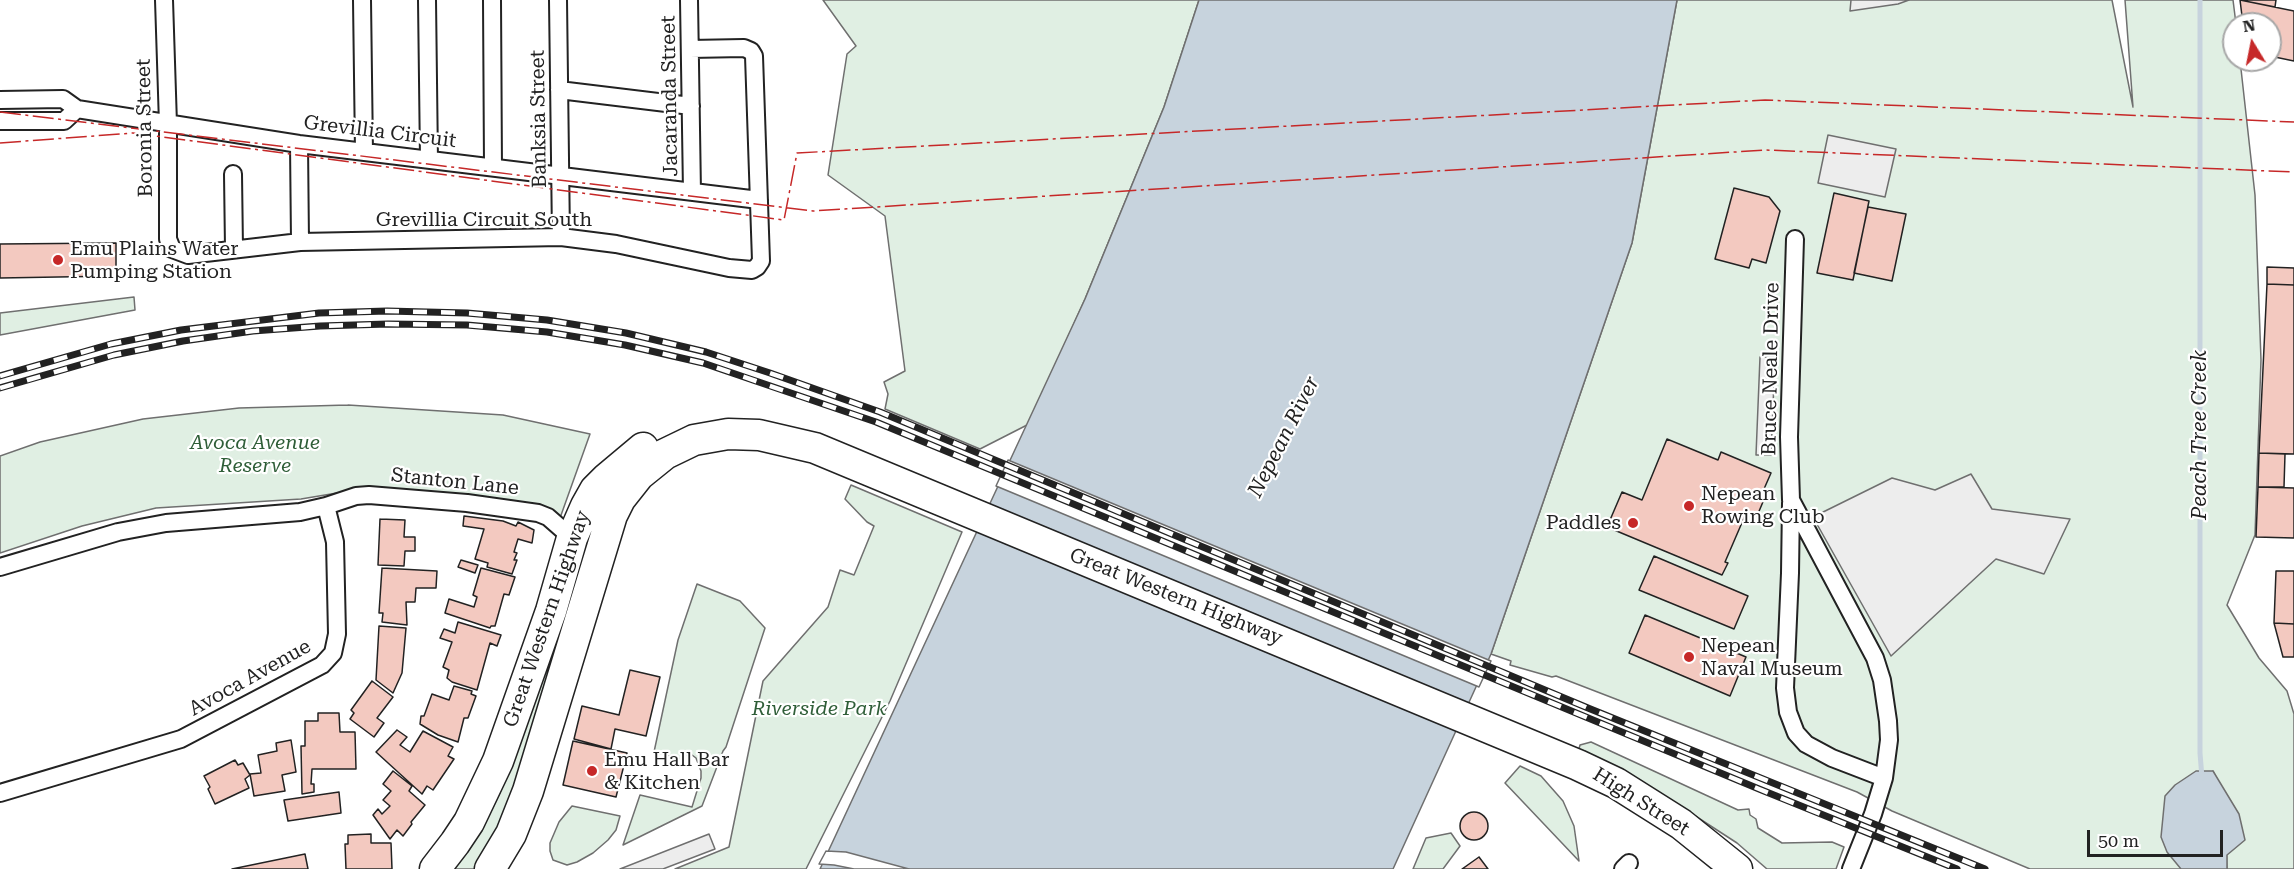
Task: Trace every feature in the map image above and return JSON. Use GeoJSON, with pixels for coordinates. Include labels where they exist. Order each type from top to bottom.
{"type":"FeatureCollection","features":[{"type":"Feature","properties":{"kind":"highway","name":"Great Western Highway"},"geometry":{"type":"LineString","coordinates":[[435,869],[469,822],[498,761],[550,611],[572,538],[596,490],[643,447],[664,436],[708,423],[758,424],[805,438],[814,448]]}},
{"type":"Feature","properties":{"kind":"highway","name":"Great Western Highway"},"geometry":{"type":"LineString","coordinates":[[490,869],[511,834],[528,791],[612,515],[628,486],[651,464],[665,454],[706,437],[745,434],[814,448],[1537,747]]}},
{"type":"Feature","properties":{"kind":"highway","name":"High Street"},"geometry":{"type":"LineString","coordinates":[[1537,747],[1597,773],[1632,793],[1681,824],[1737,869]]}},
{"type":"Feature","properties":{"kind":"street","name":"Boronia Street"},"geometry":{"type":"LineString","coordinates":[[164,0],[168,124],[168,239],[172,249],[176,252]]}},
{"type":"Feature","properties":{"kind":"street"},"geometry":{"type":"LineString","coordinates":[[362,0],[364,152]]}},
{"type":"Feature","properties":{"kind":"street"},"geometry":{"type":"LineString","coordinates":[[427,0],[429,160]]}},
{"type":"Feature","properties":{"kind":"street"},"geometry":{"type":"LineString","coordinates":[[492,0],[494,167]]}},
{"type":"Feature","properties":{"kind":"street","name":"Banksia Street"},"geometry":{"type":"LineString","coordinates":[[558,0],[561,237]]}},
{"type":"Feature","properties":{"kind":"street","name":"Jacaranda Street"},"geometry":{"type":"LineString","coordinates":[[689,0],[692,192]]}},
{"type":"Feature","properties":{"kind":"street"},"geometry":{"type":"LineString","coordinates":[[690,49],[744,48],[751,51],[754,56],[759,200]]}},
{"type":"Feature","properties":{"kind":"street"},"geometry":{"type":"LineString","coordinates":[[559,90],[691,106]]}},
{"type":"Feature","properties":{"kind":"street","name":"Grevillia Circuit"},"geometry":{"type":"LineString","coordinates":[[0,100],[63,99],[77,109],[299,144],[759,200]]}},
{"type":"Feature","properties":{"kind":"street"},"geometry":{"type":"LineString","coordinates":[[0,121],[64,121],[77,109]]}},
{"type":"Feature","properties":{"kind":"street"},"geometry":{"type":"LineString","coordinates":[[299,144],[300,242]]}},
{"type":"Feature","properties":{"kind":"street"},"geometry":{"type":"LineString","coordinates":[[233,174],[234,249]]}},
{"type":"Feature","properties":{"kind":"street","name":"Grevillia Circuit South"},"geometry":{"type":"LineString","coordinates":[[176,252],[188,255],[300,242],[561,237],[616,244],[729,268],[752,270],[758,267],[761,261],[759,200]]}},
{"type":"Feature","properties":{"kind":"street","name":"Bruce Neale Drive"},"geometry":{"type":"LineString","coordinates":[[1795,239],[1790,425],[1790,573],[1785,677],[1788,712],[1797,734],[1806,744],[1832,758],[1884,778]]}},
{"type":"Feature","properties":{"kind":"street","name":"Stanton Lane"},"geometry":{"type":"LineString","coordinates":[[326,506],[356,496],[369,495],[467,503],[538,513],[554,521],[572,538]]}},
{"type":"Feature","properties":{"kind":"street","name":"Bruce Neale Drive"},"geometry":{"type":"LineString","coordinates":[[1791,500],[1875,658],[1882,680],[1889,740],[1884,778],[1873,814],[1851,869]]}},
{"type":"Feature","properties":{"kind":"street"},"geometry":{"type":"LineString","coordinates":[[0,567],[118,532],[157,525],[300,512],[326,506]]}},
{"type":"Feature","properties":{"kind":"street","name":"Avoca Avenue"},"geometry":{"type":"LineString","coordinates":[[0,793],[181,739],[322,665],[333,653],[337,634],[335,542],[326,506]]}},
{"type":"Feature","properties":{"kind":"green space"},"geometry":{"type":"Polygon","coordinates":[[[823,0],[1199,0],[1164,107],[1085,299],[1029,424],[980,449],[885,409],[888,394],[884,382],[905,371],[885,216],[828,175],[847,54],[856,46],[823,0]]]}},
{"type":"Feature","properties":{"kind":"green space"},"geometry":{"type":"Polygon","coordinates":[[[1677,0],[2112,0],[2133,107],[2125,0],[2233,0],[2234,12],[2222,12],[2222,72],[2241,72],[2255,195],[2261,360],[2255,535],[2227,605],[2259,658],[2287,691],[2294,714],[2294,869],[2227,869],[2224,793],[2213,771],[2182,869],[2030,869],[1892,811],[1857,792],[1556,676],[1552,677],[1510,665],[1511,661],[1491,654],[1632,243],[1677,0]]]}},
{"type":"Feature","properties":{"kind":"green space"},"geometry":{"type":"Polygon","coordinates":[[[134,297],[135,310],[0,335],[0,313],[134,297]]]}},
{"type":"Feature","properties":{"kind":"green space","name":"Avoca Avenue Reserve"},"geometry":{"type":"Polygon","coordinates":[[[348,405],[503,415],[590,434],[560,518],[355,490],[301,499],[156,508],[82,526],[0,553],[0,456],[40,442],[143,419],[239,408],[348,405]]]}},
{"type":"Feature","properties":{"kind":"green space","name":"Riverside Park"},"geometry":{"type":"Polygon","coordinates":[[[851,485],[962,532],[890,701],[806,869],[675,869],[729,847],[763,681],[828,607],[840,570],[854,575],[874,526],[867,522],[845,499],[851,485]]]}},
{"type":"Feature","properties":{"kind":"green space"},"geometry":{"type":"Polygon","coordinates":[[[606,489],[527,759],[481,869],[453,869],[487,819],[499,795],[515,755],[571,564],[606,489]]]}},
{"type":"Feature","properties":{"kind":"green space"},"geometry":{"type":"Polygon","coordinates":[[[697,584],[740,601],[765,628],[726,747],[702,806],[623,845],[640,795],[692,807],[701,778],[696,758],[692,755],[681,759],[654,752],[678,640],[697,584]]]}},
{"type":"Feature","properties":{"kind":"green space"},"geometry":{"type":"Polygon","coordinates":[[[1591,742],[1738,810],[1749,809],[1750,815],[1756,819],[1758,828],[1782,843],[1832,842],[1844,847],[1836,869],[1767,869],[1737,843],[1683,808],[1578,753],[1580,745],[1591,742]]]}},
{"type":"Feature","properties":{"kind":"green space"},"geometry":{"type":"Polygon","coordinates":[[[1520,766],[1541,776],[1563,801],[1574,826],[1579,861],[1505,783],[1520,766]]]}},
{"type":"Feature","properties":{"kind":"green space"},"geometry":{"type":"Polygon","coordinates":[[[572,806],[620,816],[616,830],[608,840],[593,853],[567,865],[553,860],[550,843],[559,822],[572,806]]]}},
{"type":"Feature","properties":{"kind":"green space"},"geometry":{"type":"Polygon","coordinates":[[[1451,833],[1460,846],[1443,869],[1413,869],[1426,838],[1451,833]]]}},
{"type":"Feature","properties":{"kind":"shaded area"},"geometry":{"type":"Polygon","coordinates":[[[1851,0],[1909,0],[1898,4],[1850,11],[1851,0]]]}},
{"type":"Feature","properties":{"kind":"shaded area"},"geometry":{"type":"Polygon","coordinates":[[[1828,135],[1896,149],[1885,197],[1818,183],[1828,135]]]}},
{"type":"Feature","properties":{"kind":"shaded area"},"geometry":{"type":"Polygon","coordinates":[[[1760,357],[1775,357],[1771,455],[1756,455],[1760,357]]]}},
{"type":"Feature","properties":{"kind":"shaded area"},"geometry":{"type":"Polygon","coordinates":[[[1971,474],[1992,509],[2070,519],[2044,574],[1996,559],[1891,656],[1813,517],[1892,478],[1935,490],[1971,474]]]}},
{"type":"Feature","properties":{"kind":"shaded area"},"geometry":{"type":"Polygon","coordinates":[[[709,834],[715,849],[663,869],[620,869],[709,834]]]}},
{"type":"Feature","properties":{"kind":"water","name":"Nepean River"},"geometry":{"type":"Polygon","coordinates":[[[1199,0],[1677,0],[1632,243],[1491,654],[1393,869],[820,869],[1085,299],[1164,107],[1199,0]]]}},
{"type":"Feature","properties":{"kind":"water"},"geometry":{"type":"Polygon","coordinates":[[[2196,771],[2213,771],[2239,814],[2245,840],[2227,855],[2227,869],[2181,869],[2167,852],[2161,837],[2165,796],[2175,785],[2196,771]]]}},
{"type":"Feature","properties":{"kind":"pier"},"geometry":{"type":"Polygon","coordinates":[[[1008,460],[1491,661],[1479,687],[996,486],[1008,460]]]}},
{"type":"Feature","properties":{"kind":"pier"},"geometry":{"type":"Polygon","coordinates":[[[826,851],[846,852],[909,869],[854,869],[819,864],[826,851]]]}},
{"type":"Feature","properties":{"kind":"building"},"geometry":{"type":"Polygon","coordinates":[[[2240,0],[2294,11],[2294,61],[2282,58],[2282,12],[2242,12],[2240,0]]]}},
{"type":"Feature","properties":{"kind":"building"},"geometry":{"type":"Polygon","coordinates":[[[2240,0],[2276,0],[2275,7],[2240,0]]]}},
{"type":"Feature","properties":{"kind":"building"},"geometry":{"type":"Polygon","coordinates":[[[1734,188],[1769,197],[1780,211],[1766,263],[1752,259],[1749,268],[1715,259],[1734,188]]]}},
{"type":"Feature","properties":{"kind":"building"},"geometry":{"type":"Polygon","coordinates":[[[1834,193],[1869,201],[1853,280],[1817,273],[1834,193]]]}},
{"type":"Feature","properties":{"kind":"building"},"geometry":{"type":"Polygon","coordinates":[[[1868,207],[1906,214],[1892,281],[1854,273],[1868,207]]]}},
{"type":"Feature","properties":{"kind":"building","name":"Emu Plains Water Pumping Station"},"geometry":{"type":"Polygon","coordinates":[[[116,243],[116,276],[0,278],[0,244],[116,243]]]}},
{"type":"Feature","properties":{"kind":"building"},"geometry":{"type":"Polygon","coordinates":[[[2267,267],[2294,268],[2294,285],[2267,284],[2267,267]]]}},
{"type":"Feature","properties":{"kind":"building"},"geometry":{"type":"Polygon","coordinates":[[[2267,284],[2294,285],[2294,454],[2259,453],[2267,284]]]}},
{"type":"Feature","properties":{"kind":"building","name":"Nepean Rowing Club"},"geometry":{"type":"Polygon","coordinates":[[[1667,439],[1718,460],[1721,452],[1771,473],[1764,489],[1768,490],[1757,516],[1747,511],[1725,562],[1728,563],[1722,575],[1607,527],[1622,492],[1642,500],[1667,439]]]}},
{"type":"Feature","properties":{"kind":"building"},"geometry":{"type":"Polygon","coordinates":[[[2259,453],[2285,454],[2284,487],[2258,487],[2259,453]]]}},
{"type":"Feature","properties":{"kind":"building"},"geometry":{"type":"Polygon","coordinates":[[[2258,487],[2294,488],[2294,538],[2256,537],[2258,487]]]}},
{"type":"Feature","properties":{"kind":"building"},"geometry":{"type":"Polygon","coordinates":[[[464,516],[503,521],[516,526],[518,522],[534,530],[532,543],[518,539],[514,552],[517,553],[514,560],[517,560],[512,574],[487,567],[488,563],[475,559],[484,529],[463,526],[464,516]]]}},
{"type":"Feature","properties":{"kind":"building"},"geometry":{"type":"Polygon","coordinates":[[[380,519],[405,520],[404,537],[415,537],[415,551],[405,551],[404,566],[378,565],[380,519]]]}},
{"type":"Feature","properties":{"kind":"building"},"geometry":{"type":"Polygon","coordinates":[[[1654,556],[1748,596],[1734,629],[1639,590],[1654,556]]]}},
{"type":"Feature","properties":{"kind":"building"},"geometry":{"type":"Polygon","coordinates":[[[461,560],[478,565],[475,573],[458,567],[461,560]]]}},
{"type":"Feature","properties":{"kind":"building"},"geometry":{"type":"Polygon","coordinates":[[[382,568],[437,571],[436,588],[416,588],[415,602],[406,602],[407,625],[382,622],[383,613],[379,613],[382,568]]]}},
{"type":"Feature","properties":{"kind":"building"},"geometry":{"type":"Polygon","coordinates":[[[481,568],[515,577],[509,595],[504,594],[495,626],[490,628],[445,613],[449,599],[474,607],[477,597],[473,595],[481,568]]]}},
{"type":"Feature","properties":{"kind":"building"},"geometry":{"type":"Polygon","coordinates":[[[2276,571],[2294,571],[2294,624],[2274,623],[2276,571]]]}},
{"type":"Feature","properties":{"kind":"building"},"geometry":{"type":"Polygon","coordinates":[[[1645,615],[1746,657],[1730,696],[1629,653],[1645,615]]]}},
{"type":"Feature","properties":{"kind":"building"},"geometry":{"type":"Polygon","coordinates":[[[458,622],[501,635],[497,646],[490,643],[477,690],[452,682],[447,678],[449,670],[443,667],[452,642],[440,638],[444,629],[455,633],[458,622]]]}},
{"type":"Feature","properties":{"kind":"building"},"geometry":{"type":"Polygon","coordinates":[[[2274,623],[2294,624],[2294,657],[2283,657],[2274,623]]]}},
{"type":"Feature","properties":{"kind":"building"},"geometry":{"type":"Polygon","coordinates":[[[379,626],[406,628],[402,673],[393,693],[376,680],[379,626]]]}},
{"type":"Feature","properties":{"kind":"building"},"geometry":{"type":"Polygon","coordinates":[[[630,670],[660,677],[646,736],[615,729],[611,749],[574,739],[582,706],[619,715],[630,670]]]}},
{"type":"Feature","properties":{"kind":"building"},"geometry":{"type":"Polygon","coordinates":[[[372,681],[393,697],[377,718],[384,723],[374,737],[350,719],[354,713],[351,710],[372,681]]]}},
{"type":"Feature","properties":{"kind":"building"},"geometry":{"type":"Polygon","coordinates":[[[454,686],[472,691],[471,694],[476,696],[468,718],[464,718],[458,742],[438,735],[420,724],[421,716],[424,716],[432,694],[449,700],[454,686]]]}},
{"type":"Feature","properties":{"kind":"building"},"geometry":{"type":"Polygon","coordinates":[[[318,713],[339,713],[340,732],[355,732],[356,769],[312,769],[311,784],[314,784],[314,792],[302,794],[301,746],[305,746],[305,721],[318,721],[318,713]]]}},
{"type":"Feature","properties":{"kind":"building"},"geometry":{"type":"Polygon","coordinates":[[[397,730],[407,737],[400,745],[410,752],[423,731],[453,747],[448,756],[454,759],[433,790],[427,786],[422,794],[376,752],[397,730]]]}},
{"type":"Feature","properties":{"kind":"building"},"geometry":{"type":"Polygon","coordinates":[[[291,740],[296,772],[282,775],[285,791],[254,796],[250,774],[261,773],[258,755],[277,751],[276,743],[291,740]]]}},
{"type":"Feature","properties":{"kind":"building"},"geometry":{"type":"Polygon","coordinates":[[[573,741],[627,753],[616,797],[563,785],[573,741]]]}},
{"type":"Feature","properties":{"kind":"building"},"geometry":{"type":"Polygon","coordinates":[[[235,760],[238,765],[243,763],[250,775],[245,779],[249,788],[215,804],[204,776],[235,760]]]}},
{"type":"Feature","properties":{"kind":"building"},"geometry":{"type":"Polygon","coordinates":[[[393,771],[412,786],[409,791],[425,805],[403,836],[397,830],[390,839],[373,815],[378,809],[382,814],[390,806],[383,800],[391,791],[383,784],[393,771]]]}},
{"type":"Feature","properties":{"kind":"building"},"geometry":{"type":"Polygon","coordinates":[[[339,792],[341,813],[288,821],[284,800],[339,792]]]}},
{"type":"Feature","properties":{"kind":"building"},"geometry":{"type":"Polygon","coordinates":[[[1474,812],[1484,816],[1488,826],[1484,836],[1474,840],[1464,836],[1460,826],[1464,816],[1474,812]]]}},
{"type":"Feature","properties":{"kind":"building"},"geometry":{"type":"Polygon","coordinates":[[[371,834],[371,843],[391,843],[392,869],[346,869],[345,844],[348,844],[348,835],[371,834]]]}},
{"type":"Feature","properties":{"kind":"building"},"geometry":{"type":"Polygon","coordinates":[[[305,854],[308,869],[232,869],[305,854]]]}},
{"type":"Feature","properties":{"kind":"building"},"geometry":{"type":"Polygon","coordinates":[[[1479,857],[1488,869],[1462,869],[1479,857]]]}},
{"type":"Feature","properties":{"kind":"waterway","name":"Peach Tree Creek"},"geometry":{"type":"LineString","coordinates":[[2200,0],[2200,753],[2202,778]]}},
{"type":"Feature","properties":{"kind":"railway"},"geometry":{"type":"LineString","coordinates":[[0,376],[111,344],[181,330],[319,313],[387,311],[467,313],[547,320],[626,333],[706,352],[880,412],[1588,708],[1985,869]]}},
{"type":"Feature","properties":{"kind":"railway"},"geometry":{"type":"LineString","coordinates":[[0,388],[114,355],[183,341],[253,331],[320,326],[467,325],[547,332],[625,345],[703,363],[876,422],[1957,869]]}},
{"type":"Feature","properties":{"kind":"power"},"geometry":{"type":"LineString","coordinates":[[0,143],[133,133],[784,220],[797,153],[1765,100],[2294,122]]}},
{"type":"Feature","properties":{"kind":"power"},"geometry":{"type":"LineString","coordinates":[[0,112],[813,211],[1766,150],[2294,172]]}},
{"type":"Feature","properties":{"kind":"place","name":"Emu Plains Water Pumping Station"},"geometry":{"type":"Point","coordinates":[58,260]}},
{"type":"Feature","properties":{"kind":"place","name":"Nepean Rowing Club"},"geometry":{"type":"Point","coordinates":[1689,506]}},
{"type":"Feature","properties":{"kind":"place","name":"Paddles"},"geometry":{"type":"Point","coordinates":[1633,523]}},
{"type":"Feature","properties":{"kind":"place","name":"Nepean Naval Museum"},"geometry":{"type":"Point","coordinates":[1689,657]}},
{"type":"Feature","properties":{"kind":"place","name":"Emu Hall Bar & Kitchen"},"geometry":{"type":"Point","coordinates":[592,771]}}]}
